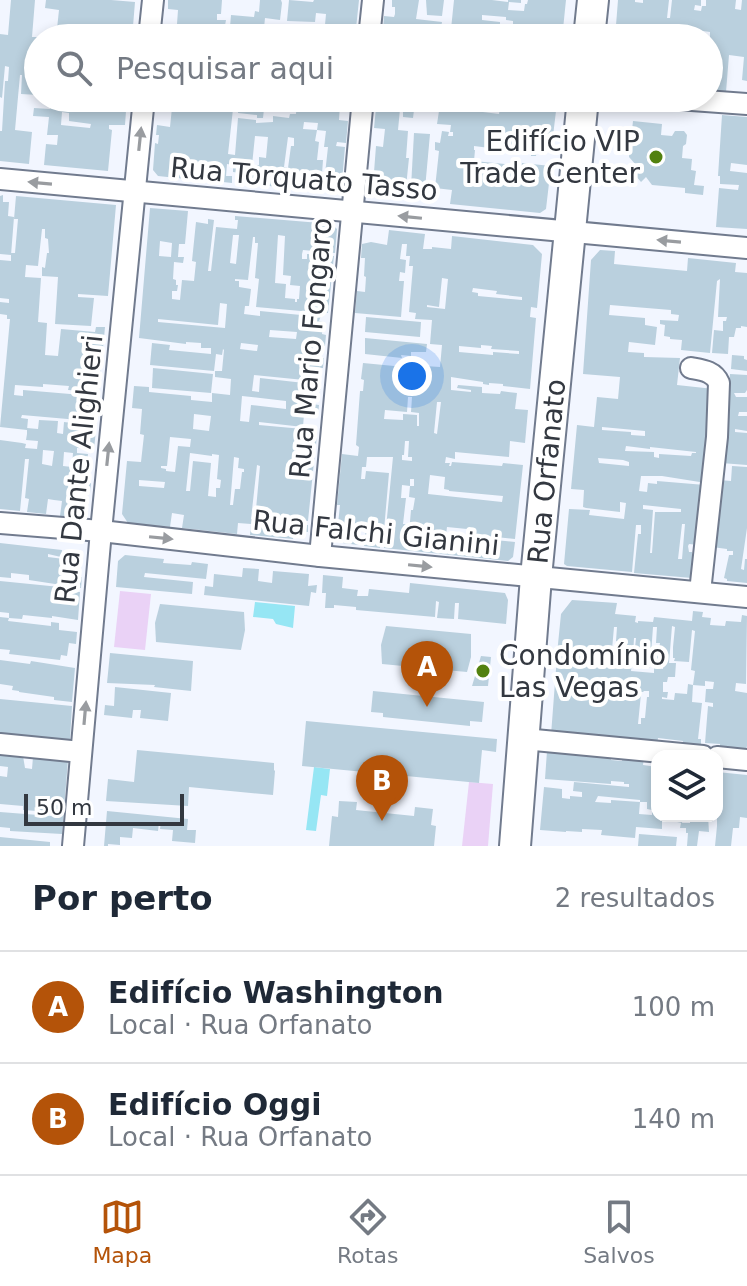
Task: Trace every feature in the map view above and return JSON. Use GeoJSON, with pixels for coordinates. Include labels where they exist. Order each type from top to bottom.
{"type":"FeatureCollection","features":[{"type":"Feature","properties":{"kind":"main road"},"geometry":{"type":"LineString","coordinates":[[590,24],[593,0]]}},
{"type":"Feature","properties":{"kind":"main road","name":"Rua Orfanato"},"geometry":{"type":"LineString","coordinates":[[515,846],[536,577],[582,112]]}},
{"type":"Feature","properties":{"kind":"street"},"geometry":{"type":"LineString","coordinates":[[150,24],[153,0]]}},
{"type":"Feature","properties":{"kind":"street"},"geometry":{"type":"LineString","coordinates":[[370,24],[373,0]]}},
{"type":"Feature","properties":{"kind":"street"},"geometry":{"type":"LineString","coordinates":[[723,102],[747,104]]}},
{"type":"Feature","properties":{"kind":"street","name":"Rua Dante Alighieri"},"geometry":{"type":"LineString","coordinates":[[73,846],[143,112]]}},
{"type":"Feature","properties":{"kind":"street","name":"Rua Mario Fongaro"},"geometry":{"type":"LineString","coordinates":[[320,556],[362,112]]}},
{"type":"Feature","properties":{"kind":"street","name":"Rua Torquato Tasso"},"geometry":{"type":"LineString","coordinates":[[0,179],[747,248]]}},
{"type":"Feature","properties":{"kind":"street"},"geometry":{"type":"LineString","coordinates":[[691,368],[716,376],[719,383],[717,437],[700,592]]}},
{"type":"Feature","properties":{"kind":"street","name":"Rua Falchi Gianini"},"geometry":{"type":"LineString","coordinates":[[0,523],[747,597]]}},
{"type":"Feature","properties":{"kind":"street"},"geometry":{"type":"LineString","coordinates":[[524,739],[651,751]]}},
{"type":"Feature","properties":{"kind":"street"},"geometry":{"type":"LineString","coordinates":[[0,744],[81,752]]}},
{"type":"Feature","properties":{"kind":"street"},"geometry":{"type":"LineString","coordinates":[[723,758],[747,760]]}},
{"type":"Feature","properties":{"kind":"shaded area"},"geometry":{"type":"Polygon","coordinates":[[[120,591],[151,594],[145,650],[114,647],[120,591]]]}},
{"type":"Feature","properties":{"kind":"shaded area"},"geometry":{"type":"Polygon","coordinates":[[[469,782],[493,784],[488,846],[462,846],[469,782]]]}},
{"type":"Feature","properties":{"kind":"water"},"geometry":{"type":"Polygon","coordinates":[[[255,602],[295,606],[293,628],[276,624],[273,619],[253,617],[255,602]]]}},
{"type":"Feature","properties":{"kind":"water"},"geometry":{"type":"Polygon","coordinates":[[[314,767],[330,769],[327,796],[321,795],[316,831],[306,830],[314,767]]]}},
{"type":"Feature","properties":{"kind":"building"},"geometry":{"type":"Polygon","coordinates":[[[11,0],[35,0],[33,24],[24,24],[24,94],[21,94],[20,75],[15,130],[32,132],[29,164],[0,161],[0,131],[9,67],[5,66],[2,98],[0,34],[8,35],[11,0]]]}},
{"type":"Feature","properties":{"kind":"building"},"geometry":{"type":"Polygon","coordinates":[[[46,0],[135,2],[133,24],[58,24],[59,10],[45,8],[46,0]]]}},
{"type":"Feature","properties":{"kind":"building"},"geometry":{"type":"Polygon","coordinates":[[[168,0],[222,0],[221,14],[217,14],[217,20],[226,20],[225,24],[177,24],[178,10],[168,9],[168,0]]]}},
{"type":"Feature","properties":{"kind":"building"},"geometry":{"type":"Polygon","coordinates":[[[260,0],[281,0],[280,20],[265,18],[264,24],[230,24],[231,15],[254,17],[255,11],[259,12],[260,0]]]}},
{"type":"Feature","properties":{"kind":"building"},"geometry":{"type":"Polygon","coordinates":[[[289,0],[359,0],[356,24],[325,24],[326,14],[316,13],[315,22],[287,21],[289,0]]]}},
{"type":"Feature","properties":{"kind":"building"},"geometry":{"type":"Polygon","coordinates":[[[392,0],[419,0],[416,19],[442,24],[383,24],[384,16],[394,17],[395,7],[392,7],[392,0]]]}},
{"type":"Feature","properties":{"kind":"building"},"geometry":{"type":"Polygon","coordinates":[[[426,0],[444,0],[442,16],[427,15],[426,0]]]}},
{"type":"Feature","properties":{"kind":"building"},"geometry":{"type":"Polygon","coordinates":[[[454,0],[521,0],[521,3],[509,2],[508,10],[524,11],[528,0],[566,0],[564,24],[513,24],[506,17],[482,15],[482,20],[500,22],[452,24],[454,0]]]}},
{"type":"Feature","properties":{"kind":"building"},"geometry":{"type":"Polygon","coordinates":[[[618,0],[643,3],[643,0],[669,0],[667,18],[670,18],[672,0],[701,0],[701,6],[695,5],[694,10],[701,11],[702,6],[706,6],[706,0],[736,0],[735,9],[741,10],[742,0],[747,0],[747,81],[742,80],[744,57],[729,55],[726,92],[723,92],[723,24],[616,24],[618,0]]]}},
{"type":"Feature","properties":{"kind":"building"},"geometry":{"type":"Polygon","coordinates":[[[34,112],[62,112],[126,112],[125,125],[109,125],[112,130],[108,171],[44,165],[46,144],[57,145],[58,135],[47,135],[49,117],[33,116],[34,112]],[[62,112],[61,125],[90,128],[91,124],[69,121],[69,113],[62,112]]]}},
{"type":"Feature","properties":{"kind":"building"},"geometry":{"type":"Polygon","coordinates":[[[172,112],[233,112],[228,154],[235,155],[238,118],[256,120],[256,123],[273,122],[273,116],[289,118],[290,114],[296,112],[340,112],[339,120],[348,121],[346,143],[337,142],[336,146],[345,147],[341,193],[269,186],[270,175],[258,174],[257,185],[247,184],[248,174],[233,172],[233,165],[227,164],[226,176],[232,176],[232,183],[205,180],[207,165],[197,164],[196,180],[158,176],[153,170],[155,143],[158,144],[159,135],[156,135],[157,125],[170,127],[172,112]],[[304,122],[303,129],[317,130],[318,123],[304,122]],[[317,130],[315,141],[319,142],[317,160],[323,160],[322,174],[325,174],[328,147],[324,147],[326,131],[317,130]],[[255,136],[252,165],[259,165],[259,157],[266,158],[268,137],[255,136]],[[288,137],[284,167],[288,168],[294,138],[288,137]]]}},
{"type":"Feature","properties":{"kind":"building"},"geometry":{"type":"Polygon","coordinates":[[[238,112],[264,112],[263,118],[238,112]]]}},
{"type":"Feature","properties":{"kind":"building"},"geometry":{"type":"Polygon","coordinates":[[[376,112],[400,112],[398,130],[408,131],[406,187],[373,185],[376,146],[383,147],[385,129],[374,128],[376,112]]]}},
{"type":"Feature","properties":{"kind":"building"},"geometry":{"type":"Polygon","coordinates":[[[403,112],[414,112],[413,118],[403,117],[403,112]]]}},
{"type":"Feature","properties":{"kind":"building"},"geometry":{"type":"Polygon","coordinates":[[[439,112],[556,112],[553,136],[539,135],[536,156],[474,146],[474,161],[516,165],[516,171],[521,172],[522,163],[551,166],[546,209],[540,213],[450,204],[452,190],[435,188],[439,151],[435,150],[435,142],[440,143],[442,131],[449,132],[448,136],[453,136],[453,132],[450,132],[451,125],[437,124],[439,112]]]}},
{"type":"Feature","properties":{"kind":"building"},"geometry":{"type":"Polygon","coordinates":[[[722,115],[747,117],[747,165],[731,163],[730,171],[747,173],[747,229],[716,227],[719,188],[738,190],[739,185],[720,184],[718,176],[722,115]]]}},
{"type":"Feature","properties":{"kind":"building","name":"Edifício VIP Trade Center"},"geometry":{"type":"Polygon","coordinates":[[[633,121],[662,124],[661,135],[672,136],[675,131],[684,131],[687,135],[682,158],[692,159],[691,170],[696,171],[694,185],[704,186],[703,195],[685,193],[685,188],[652,185],[646,177],[641,182],[630,169],[636,165],[629,157],[633,121]]]}},
{"type":"Feature","properties":{"kind":"building"},"geometry":{"type":"Polygon","coordinates":[[[414,133],[430,134],[425,189],[411,187],[414,133]]]}},
{"type":"Feature","properties":{"kind":"building"},"geometry":{"type":"Polygon","coordinates":[[[3,195],[3,202],[9,202],[8,216],[14,217],[11,255],[0,254],[0,196],[3,195]]]}},
{"type":"Feature","properties":{"kind":"building"},"geometry":{"type":"Polygon","coordinates":[[[16,196],[116,205],[108,296],[78,294],[78,297],[94,298],[91,326],[55,324],[58,277],[42,276],[42,267],[45,268],[49,253],[45,229],[42,229],[38,266],[26,265],[25,277],[41,278],[38,322],[47,323],[45,355],[58,356],[61,329],[95,332],[96,327],[105,327],[102,359],[91,358],[90,364],[101,365],[100,386],[87,384],[86,391],[99,392],[96,419],[22,415],[21,418],[28,419],[27,430],[0,427],[10,319],[0,314],[0,302],[9,303],[9,299],[0,298],[0,260],[11,261],[11,253],[15,253],[18,219],[14,219],[16,196]],[[15,385],[14,395],[23,396],[23,390],[82,395],[82,391],[68,390],[69,386],[15,385]]]}},
{"type":"Feature","properties":{"kind":"building"},"geometry":{"type":"Polygon","coordinates":[[[150,208],[188,211],[185,244],[179,244],[178,257],[184,257],[183,263],[174,262],[173,279],[178,285],[177,291],[172,291],[172,299],[180,300],[182,280],[194,281],[196,262],[192,261],[196,222],[208,224],[208,219],[214,220],[208,271],[211,271],[216,227],[237,229],[235,216],[332,224],[337,229],[335,253],[303,250],[302,254],[302,259],[307,259],[307,254],[334,256],[328,313],[322,313],[319,321],[323,322],[325,346],[313,345],[312,357],[324,358],[323,368],[310,367],[309,380],[321,382],[321,390],[307,389],[305,403],[319,405],[318,416],[304,414],[303,427],[259,422],[259,425],[303,429],[303,432],[317,434],[316,445],[302,444],[301,450],[315,452],[308,521],[294,520],[294,524],[308,525],[308,532],[294,530],[293,539],[250,535],[251,524],[238,523],[237,534],[182,528],[184,515],[172,513],[170,527],[128,523],[122,514],[127,461],[141,462],[144,435],[140,434],[142,409],[132,408],[134,386],[149,387],[149,392],[191,396],[191,400],[212,402],[212,393],[230,395],[231,379],[215,377],[215,371],[222,371],[223,349],[222,355],[216,354],[214,371],[150,365],[152,343],[170,345],[169,350],[211,354],[211,348],[201,348],[201,343],[139,338],[150,208]],[[233,235],[230,263],[236,264],[239,235],[233,235]],[[278,235],[275,283],[286,284],[285,298],[297,302],[300,286],[290,285],[291,276],[283,275],[285,236],[278,235]],[[255,237],[248,280],[235,281],[239,281],[239,287],[251,289],[249,306],[245,306],[244,314],[260,316],[260,311],[301,315],[301,311],[256,307],[259,279],[255,278],[258,243],[255,243],[255,237]],[[160,241],[159,256],[171,257],[172,243],[160,241]],[[220,303],[218,325],[158,319],[158,322],[225,328],[227,304],[220,303]],[[270,330],[269,337],[296,339],[297,332],[270,330]],[[241,343],[240,349],[257,351],[258,345],[241,343]],[[254,375],[252,391],[259,392],[260,378],[304,383],[304,380],[254,375]],[[242,396],[240,421],[249,422],[251,405],[286,409],[286,401],[242,396]],[[194,414],[193,429],[209,431],[211,416],[194,414]],[[170,437],[167,466],[161,468],[175,472],[178,446],[190,447],[191,439],[170,437]],[[190,453],[186,491],[190,491],[193,461],[211,463],[208,496],[216,497],[216,488],[220,488],[221,480],[217,479],[219,455],[190,453]],[[234,457],[230,505],[233,505],[235,489],[240,489],[244,469],[238,468],[239,458],[234,457]],[[257,465],[251,519],[255,520],[260,466],[257,465]],[[139,480],[139,486],[164,488],[165,482],[139,480]]]}},
{"type":"Feature","properties":{"kind":"building"},"geometry":{"type":"Polygon","coordinates":[[[389,230],[425,234],[423,249],[451,249],[452,236],[533,245],[542,254],[537,308],[531,307],[530,317],[536,318],[530,389],[451,377],[451,390],[471,392],[457,388],[458,385],[482,387],[482,393],[517,393],[515,409],[528,410],[525,443],[510,441],[509,457],[455,452],[455,459],[446,457],[445,463],[450,463],[449,466],[452,462],[523,465],[515,539],[467,534],[467,529],[447,527],[446,535],[515,542],[513,557],[508,561],[384,548],[393,457],[367,457],[366,467],[362,467],[361,479],[365,479],[366,471],[389,473],[380,548],[364,546],[366,528],[360,527],[359,545],[342,543],[343,534],[337,534],[342,454],[358,456],[359,447],[356,445],[360,391],[363,391],[364,380],[361,379],[363,363],[415,368],[414,379],[424,380],[425,366],[440,367],[442,345],[430,344],[432,320],[415,319],[416,313],[409,312],[413,266],[409,266],[410,256],[406,256],[407,244],[402,244],[400,259],[406,260],[405,273],[400,272],[399,281],[404,281],[401,317],[355,313],[357,291],[365,292],[362,244],[387,245],[389,230]],[[442,278],[439,307],[427,305],[445,309],[448,279],[442,278]],[[473,288],[472,292],[478,293],[478,296],[522,300],[522,297],[473,288]],[[459,346],[459,352],[519,354],[519,351],[491,349],[492,346],[459,346]],[[408,397],[407,412],[385,410],[384,419],[403,420],[403,414],[417,415],[419,426],[419,413],[411,412],[412,397],[408,397]],[[437,402],[434,433],[437,434],[441,402],[437,402]],[[405,441],[402,460],[412,461],[412,457],[408,457],[409,441],[405,441]],[[430,475],[428,494],[502,502],[503,496],[449,491],[444,489],[445,477],[430,475]],[[402,485],[401,498],[406,498],[403,524],[406,524],[405,532],[409,533],[415,498],[409,497],[410,486],[402,485]]]}},
{"type":"Feature","properties":{"kind":"building"},"geometry":{"type":"Polygon","coordinates":[[[600,250],[615,251],[614,264],[687,271],[688,258],[736,263],[735,272],[747,273],[747,327],[736,328],[734,337],[729,337],[728,354],[712,353],[714,330],[723,331],[723,321],[727,317],[718,317],[720,279],[717,281],[710,353],[681,350],[682,340],[664,336],[665,325],[660,324],[660,320],[678,321],[679,315],[671,314],[671,310],[610,305],[609,315],[645,318],[645,325],[657,327],[655,345],[629,342],[628,352],[644,353],[644,357],[680,358],[677,385],[714,389],[706,483],[641,476],[639,491],[647,492],[648,483],[657,484],[657,481],[705,485],[699,545],[688,546],[689,552],[695,555],[692,578],[634,573],[641,525],[636,525],[632,572],[564,564],[569,509],[590,510],[589,515],[624,519],[626,503],[620,502],[620,512],[586,508],[583,507],[584,490],[571,489],[577,425],[594,427],[597,397],[618,399],[620,377],[583,374],[591,260],[600,250]],[[602,427],[602,430],[645,436],[645,431],[602,427]],[[626,446],[625,451],[654,452],[654,457],[659,458],[659,454],[691,456],[696,453],[626,446]],[[598,458],[599,463],[629,466],[629,462],[623,460],[598,458]],[[643,505],[643,509],[653,510],[650,553],[655,512],[681,512],[681,509],[643,505]],[[682,524],[678,559],[682,559],[685,524],[682,524]]]}},
{"type":"Feature","properties":{"kind":"building"},"geometry":{"type":"Polygon","coordinates":[[[366,317],[421,322],[420,337],[365,332],[366,317]]]}},
{"type":"Feature","properties":{"kind":"building"},"geometry":{"type":"Polygon","coordinates":[[[365,338],[427,344],[426,352],[411,352],[411,356],[401,355],[402,358],[365,354],[365,338]]]}},
{"type":"Feature","properties":{"kind":"building"},"geometry":{"type":"Polygon","coordinates":[[[732,355],[744,356],[747,371],[731,369],[732,355]]]}},
{"type":"Feature","properties":{"kind":"building"},"geometry":{"type":"Polygon","coordinates":[[[153,368],[213,374],[211,393],[152,388],[153,368]]]}},
{"type":"Feature","properties":{"kind":"building"},"geometry":{"type":"Polygon","coordinates":[[[730,374],[747,375],[745,393],[734,393],[736,397],[747,397],[747,412],[739,412],[738,416],[747,416],[747,431],[735,429],[735,432],[747,433],[747,465],[721,463],[730,374]]]}},
{"type":"Feature","properties":{"kind":"building"},"geometry":{"type":"Polygon","coordinates":[[[39,420],[58,421],[57,433],[63,434],[64,422],[96,430],[94,449],[77,448],[77,453],[88,454],[85,482],[91,483],[90,493],[85,492],[84,503],[81,503],[79,518],[60,516],[62,501],[48,499],[46,514],[27,512],[29,499],[25,498],[29,459],[25,459],[20,511],[0,509],[0,440],[37,449],[38,441],[26,440],[27,428],[38,429],[39,420]],[[43,450],[42,464],[52,466],[54,451],[43,450]],[[64,452],[63,466],[72,467],[73,453],[64,452]]]}},
{"type":"Feature","properties":{"kind":"building"},"geometry":{"type":"Polygon","coordinates":[[[732,466],[747,467],[747,528],[741,569],[744,570],[747,559],[747,583],[724,578],[729,555],[733,555],[733,551],[712,547],[719,480],[731,481],[732,466]]]}},
{"type":"Feature","properties":{"kind":"building"},"geometry":{"type":"Polygon","coordinates":[[[0,543],[62,550],[61,557],[48,554],[48,557],[72,560],[70,576],[82,577],[81,588],[29,580],[29,575],[11,573],[11,578],[0,577],[0,543]]]}},
{"type":"Feature","properties":{"kind":"building"},"geometry":{"type":"Polygon","coordinates":[[[125,555],[164,559],[163,563],[208,564],[206,579],[145,573],[144,577],[193,582],[192,594],[116,587],[118,561],[125,555]]]}},
{"type":"Feature","properties":{"kind":"building"},"geometry":{"type":"Polygon","coordinates":[[[243,568],[259,569],[258,581],[272,583],[273,571],[309,574],[308,586],[317,585],[316,593],[311,592],[309,606],[204,595],[205,586],[213,587],[214,574],[242,577],[243,568]]]}},
{"type":"Feature","properties":{"kind":"building"},"geometry":{"type":"Polygon","coordinates":[[[323,575],[343,577],[342,588],[358,590],[357,596],[368,596],[369,589],[409,593],[410,583],[505,593],[508,600],[506,624],[458,619],[459,603],[455,603],[454,619],[437,618],[439,602],[436,601],[435,617],[334,605],[334,608],[325,608],[323,575]]]}},
{"type":"Feature","properties":{"kind":"building"},"geometry":{"type":"Polygon","coordinates":[[[0,581],[70,588],[70,591],[80,592],[78,620],[23,615],[22,619],[9,618],[9,613],[0,612],[0,581]]]}},
{"type":"Feature","properties":{"kind":"building"},"geometry":{"type":"Polygon","coordinates":[[[572,600],[617,603],[615,614],[636,616],[635,622],[638,623],[653,622],[654,617],[692,621],[693,611],[703,612],[702,617],[711,618],[710,625],[725,626],[726,621],[741,622],[742,615],[747,616],[746,684],[736,683],[735,691],[747,693],[745,754],[723,751],[720,744],[705,743],[708,706],[713,707],[713,703],[705,702],[706,689],[713,689],[714,682],[705,681],[705,686],[693,685],[692,702],[702,703],[698,739],[701,739],[701,749],[682,747],[683,741],[658,738],[657,745],[551,735],[557,656],[579,656],[557,654],[561,614],[572,600]],[[672,626],[669,663],[676,663],[675,677],[668,677],[667,682],[663,682],[663,692],[668,692],[667,698],[662,699],[674,700],[675,693],[687,694],[688,684],[693,685],[695,671],[691,670],[695,631],[692,630],[689,662],[674,661],[675,627],[672,626]],[[614,627],[611,661],[632,662],[631,671],[654,673],[654,668],[663,669],[654,666],[655,649],[659,650],[660,643],[656,643],[657,627],[653,627],[650,668],[633,667],[636,638],[633,657],[618,656],[617,627],[614,627]],[[649,691],[634,692],[641,694],[638,724],[641,724],[641,718],[645,718],[649,691]]]}},
{"type":"Feature","properties":{"kind":"building"},"geometry":{"type":"Polygon","coordinates":[[[160,604],[244,612],[245,630],[241,650],[156,642],[155,623],[160,604]]]}},
{"type":"Feature","properties":{"kind":"building"},"geometry":{"type":"Polygon","coordinates":[[[0,617],[9,618],[8,621],[51,626],[51,622],[59,623],[59,630],[77,632],[76,644],[69,643],[67,656],[61,655],[60,660],[9,654],[10,650],[0,649],[0,617]]]}},
{"type":"Feature","properties":{"kind":"building"},"geometry":{"type":"Polygon","coordinates":[[[386,626],[471,634],[471,657],[467,672],[382,664],[381,645],[386,626]]]}},
{"type":"Feature","properties":{"kind":"building"},"geometry":{"type":"Polygon","coordinates":[[[110,653],[193,661],[191,691],[155,685],[107,683],[110,653]]]}},
{"type":"Feature","properties":{"kind":"building","name":"Condomínio Las Vegas"},"geometry":{"type":"Polygon","coordinates":[[[481,656],[491,657],[488,686],[472,686],[481,656]]]}},
{"type":"Feature","properties":{"kind":"building"},"geometry":{"type":"Polygon","coordinates":[[[0,660],[75,668],[72,702],[19,692],[12,690],[13,686],[0,684],[0,660]]]}},
{"type":"Feature","properties":{"kind":"building"},"geometry":{"type":"Polygon","coordinates":[[[115,687],[171,693],[168,721],[140,718],[141,710],[133,710],[132,718],[104,715],[105,705],[114,706],[115,687]]]}},
{"type":"Feature","properties":{"kind":"building"},"geometry":{"type":"Polygon","coordinates":[[[373,691],[484,702],[482,722],[470,721],[470,726],[383,717],[383,713],[371,712],[373,691]]]}},
{"type":"Feature","properties":{"kind":"building"},"geometry":{"type":"Polygon","coordinates":[[[0,699],[72,706],[70,740],[0,733],[0,699]]]}},
{"type":"Feature","properties":{"kind":"building"},"geometry":{"type":"Polygon","coordinates":[[[306,721],[497,739],[496,752],[482,750],[479,783],[302,766],[306,721]]]}},
{"type":"Feature","properties":{"kind":"building"},"geometry":{"type":"Polygon","coordinates":[[[137,750],[274,763],[273,795],[189,787],[188,806],[106,801],[108,779],[134,782],[137,750]]]}},
{"type":"Feature","properties":{"kind":"building"},"geometry":{"type":"Polygon","coordinates":[[[547,751],[611,757],[611,760],[622,761],[622,758],[644,757],[643,765],[651,766],[651,810],[647,809],[647,802],[640,802],[639,814],[651,815],[651,822],[662,822],[662,829],[636,827],[635,838],[601,835],[602,830],[540,830],[544,787],[562,789],[562,798],[570,799],[570,796],[582,797],[582,792],[573,791],[574,782],[629,787],[624,782],[611,781],[611,784],[545,779],[547,751]],[[598,796],[595,802],[611,803],[611,800],[640,802],[598,796]]]}},
{"type":"Feature","properties":{"kind":"building"},"geometry":{"type":"Polygon","coordinates":[[[0,754],[23,756],[25,768],[32,769],[33,757],[68,760],[62,834],[10,831],[10,828],[0,827],[0,812],[51,816],[51,812],[0,804],[0,776],[7,777],[8,767],[0,766],[0,754]]]}},
{"type":"Feature","properties":{"kind":"building"},"geometry":{"type":"Polygon","coordinates":[[[723,773],[747,775],[747,818],[740,817],[739,828],[733,828],[731,846],[715,846],[717,822],[723,822],[723,773]]]}},
{"type":"Feature","properties":{"kind":"building"},"geometry":{"type":"Polygon","coordinates":[[[339,801],[357,802],[356,810],[414,816],[415,807],[433,809],[431,825],[436,826],[434,846],[329,846],[332,816],[338,817],[339,801]]]}},
{"type":"Feature","properties":{"kind":"building"},"geometry":{"type":"Polygon","coordinates":[[[107,811],[188,819],[187,830],[196,830],[195,843],[172,841],[173,830],[160,829],[159,822],[158,831],[133,828],[132,838],[120,837],[120,845],[104,846],[107,811]]]}},
{"type":"Feature","properties":{"kind":"building"},"geometry":{"type":"Polygon","coordinates":[[[708,822],[709,832],[699,831],[697,846],[687,846],[688,833],[686,828],[680,828],[681,823],[708,822]]]}},
{"type":"Feature","properties":{"kind":"building"},"geometry":{"type":"Polygon","coordinates":[[[639,834],[677,837],[676,846],[638,846],[639,834]]]}},
{"type":"Feature","properties":{"kind":"building"},"geometry":{"type":"Polygon","coordinates":[[[0,837],[50,842],[50,846],[0,846],[0,837]]]}},
{"type":"Feature","properties":{"kind":"place","name":"Edifício VIP Trade Center"},"geometry":{"type":"Point","coordinates":[656,157]}},
{"type":"Feature","properties":{"kind":"place","name":"Condomínio Las Vegas"},"geometry":{"type":"Point","coordinates":[483,671]}},
{"type":"Feature","properties":{"kind":"place","name":"Edifício Washington"},"geometry":{"type":"Point","coordinates":[427,707]}},
{"type":"Feature","properties":{"kind":"place","name":"Edifício Oggi"},"geometry":{"type":"Point","coordinates":[382,821]}}]}
